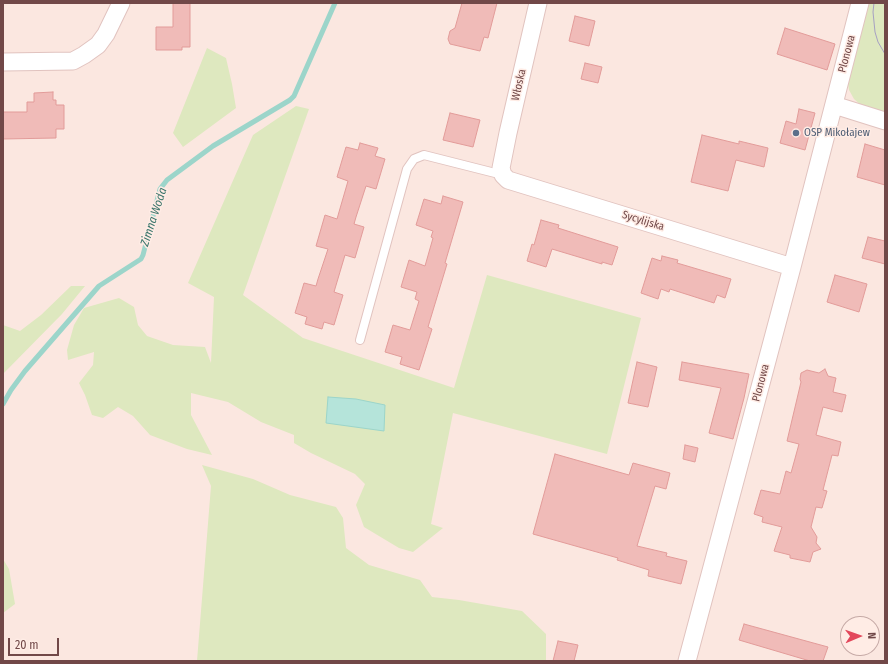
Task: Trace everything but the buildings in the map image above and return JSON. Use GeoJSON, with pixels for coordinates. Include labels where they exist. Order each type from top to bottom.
{"type":"FeatureCollection","features":[{"type":"Feature","properties":{"kind":"street"},"geometry":{"type":"LineString","coordinates":[[3,62],[73,61],[98,46],[106,34],[121,3]]}},
{"type":"Feature","properties":{"kind":"street","name":"Włoska"},"geometry":{"type":"LineString","coordinates":[[502,171],[538,3]]}},
{"type":"Feature","properties":{"kind":"street","name":"Plonowa"},"geometry":{"type":"LineString","coordinates":[[686,661],[792,267],[860,3]]}},
{"type":"Feature","properties":{"kind":"street"},"geometry":{"type":"LineString","coordinates":[[834,105],[885,120]]}},
{"type":"Feature","properties":{"kind":"street","name":"Sycylijska"},"geometry":{"type":"LineString","coordinates":[[502,171],[508,180],[792,267]]}},
{"type":"Feature","properties":{"kind":"lane"},"geometry":{"type":"LineString","coordinates":[[360,340],[407,169],[414,159],[424,155],[502,171]]}},
{"type":"Feature","properties":{"kind":"green space"},"geometry":{"type":"Polygon","coordinates":[[[866,3],[885,3],[885,115],[862,106],[854,99],[849,90],[847,78],[866,3]]]}},
{"type":"Feature","properties":{"kind":"green space"},"geometry":{"type":"Polygon","coordinates":[[[207,48],[226,58],[236,108],[183,147],[173,133],[207,48]]]}},
{"type":"Feature","properties":{"kind":"green space"},"geometry":{"type":"Polygon","coordinates":[[[296,106],[309,109],[243,295],[303,338],[454,388],[487,275],[641,318],[607,454],[453,413],[431,524],[443,528],[413,552],[399,548],[364,527],[356,505],[365,484],[355,474],[311,453],[294,443],[294,435],[261,422],[228,402],[191,393],[191,415],[212,455],[187,449],[150,435],[133,416],[118,407],[103,418],[92,415],[79,383],[93,365],[94,352],[68,360],[67,350],[74,325],[84,308],[119,298],[134,307],[138,325],[147,336],[173,345],[205,347],[211,363],[214,297],[188,283],[253,135],[296,106]]]}},
{"type":"Feature","properties":{"kind":"green space"},"geometry":{"type":"Polygon","coordinates":[[[71,286],[85,286],[62,314],[3,374],[3,325],[20,331],[41,315],[71,286]]]}},
{"type":"Feature","properties":{"kind":"green space"},"geometry":{"type":"Polygon","coordinates":[[[202,465],[253,479],[290,495],[336,507],[343,518],[346,548],[369,565],[420,580],[432,597],[522,611],[546,634],[546,661],[197,661],[211,486],[202,465]]]}},
{"type":"Feature","properties":{"kind":"green space"},"geometry":{"type":"Polygon","coordinates":[[[3,559],[9,569],[15,604],[3,613],[3,559]]]}},
{"type":"Feature","properties":{"kind":"water"},"geometry":{"type":"Polygon","coordinates":[[[328,397],[356,399],[385,405],[384,431],[326,423],[328,397]]]}},
{"type":"Feature","properties":{"kind":"waterway","name":"Zimna Woda"},"geometry":{"type":"LineString","coordinates":[[3,404],[25,371],[99,286],[141,259],[160,189],[167,180],[213,146],[290,100],[294,96],[335,3]]}},
{"type":"Feature","properties":{"kind":"tram line"},"geometry":{"type":"LineString","coordinates":[[874,3],[873,12],[875,32],[878,42],[885,54]]}},
{"type":"Feature","properties":{"kind":"place","name":"OSP Mikołajew"},"geometry":{"type":"Point","coordinates":[796,133]}}]}
